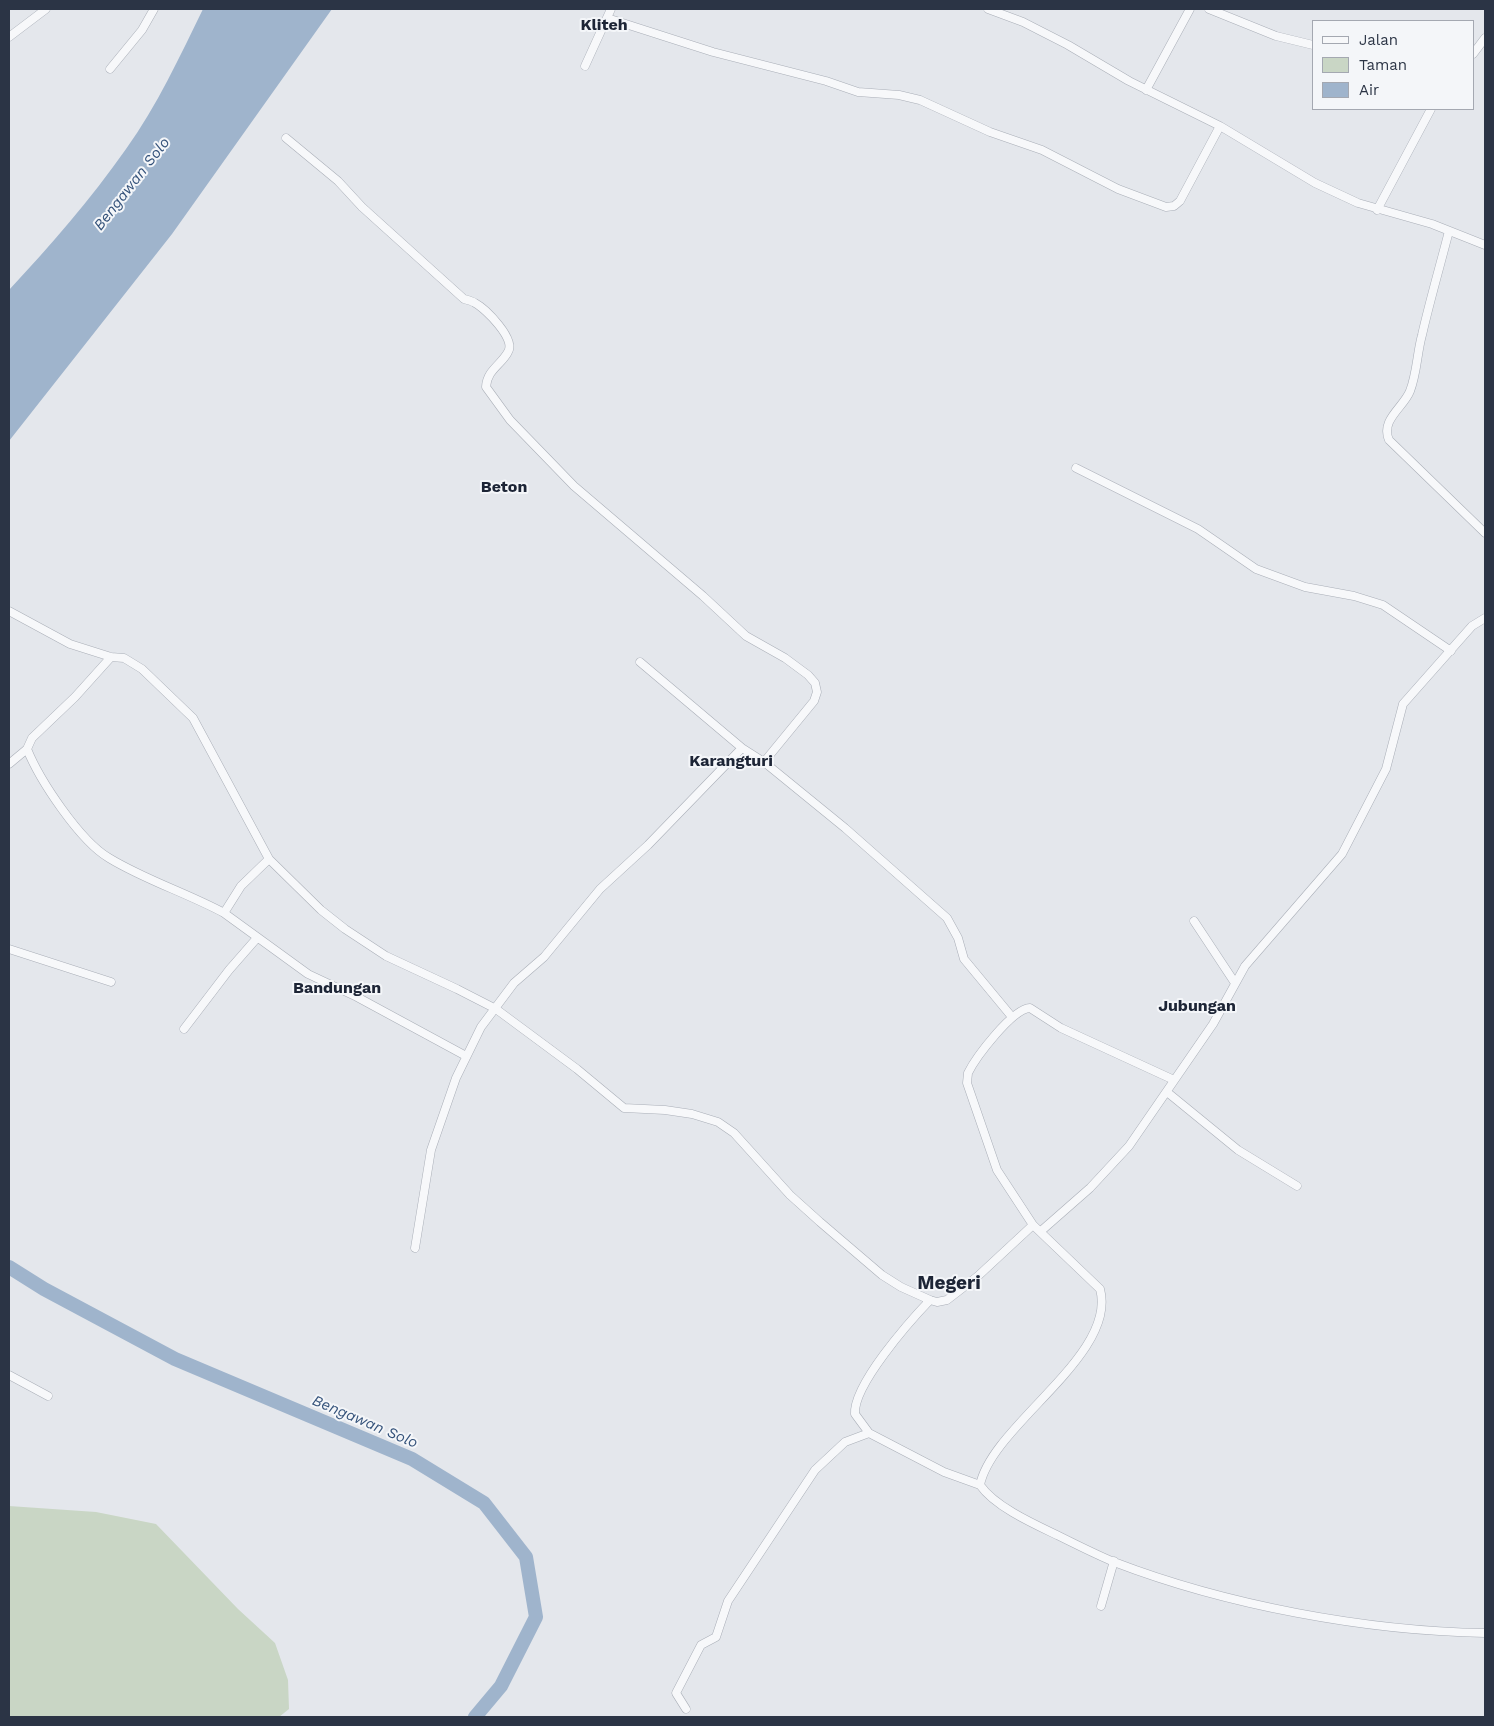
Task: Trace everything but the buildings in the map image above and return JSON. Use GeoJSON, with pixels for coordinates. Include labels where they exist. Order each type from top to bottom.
{"type":"FeatureCollection","features":[{"type":"Feature","properties":{"kind":"street"},"geometry":{"type":"LineString","coordinates":[[9,37],[46,9]]}},
{"type":"Feature","properties":{"kind":"street"},"geometry":{"type":"LineString","coordinates":[[110,69],[142,30],[154,9]]}},
{"type":"Feature","properties":{"kind":"street"},"geometry":{"type":"LineString","coordinates":[[585,66],[611,9]]}},
{"type":"Feature","properties":{"kind":"street"},"geometry":{"type":"LineString","coordinates":[[988,9],[1023,22],[1068,45],[1146,90],[1220,126],[1315,183],[1377,210],[1432,224],[1485,245]]}},
{"type":"Feature","properties":{"kind":"street"},"geometry":{"type":"LineString","coordinates":[[1146,90],[1190,9]]}},
{"type":"Feature","properties":{"kind":"street"},"geometry":{"type":"LineString","coordinates":[[1209,9],[1276,36],[1312,45]]}},
{"type":"Feature","properties":{"kind":"street"},"geometry":{"type":"LineString","coordinates":[[607,18],[713,52],[826,80],[858,92],[899,95],[920,100],[990,132],[1042,150],[1118,189],[1166,207],[1174,206],[1180,201],[1220,126]]}},
{"type":"Feature","properties":{"kind":"street"},"geometry":{"type":"LineString","coordinates":[[1474,53],[1485,38]]}},
{"type":"Feature","properties":{"kind":"street"},"geometry":{"type":"LineString","coordinates":[[1377,210],[1430,110]]}},
{"type":"Feature","properties":{"kind":"street"},"geometry":{"type":"LineString","coordinates":[[286,138],[338,181],[362,207],[464,299],[474,302],[497,324],[509,341],[510,347],[508,353],[490,373],[486,387],[510,420],[549,461],[574,486],[703,596],[735,627],[746,636],[786,658],[815,683],[817,692],[814,701],[764,762]]}},
{"type":"Feature","properties":{"kind":"street"},"geometry":{"type":"LineString","coordinates":[[1449,231],[1421,336],[1411,388],[1406,401],[1391,417],[1386,434],[1389,440],[1485,534]]}},
{"type":"Feature","properties":{"kind":"street"},"geometry":{"type":"LineString","coordinates":[[1076,468],[1198,529],[1256,569],[1304,587],[1354,596],[1383,605],[1451,651]]}},
{"type":"Feature","properties":{"kind":"street"},"geometry":{"type":"LineString","coordinates":[[9,611],[70,644],[111,657],[132,661],[193,718],[269,859],[321,910],[345,929],[386,956],[457,989],[496,1010],[577,1069],[624,1108],[692,1114],[718,1122],[734,1133],[790,1195],[882,1275],[901,1287],[937,1302],[947,1300],[978,1276],[1033,1225]]}},
{"type":"Feature","properties":{"kind":"street"},"geometry":{"type":"LineString","coordinates":[[1041,1231],[1090,1188],[1129,1146],[1213,1024],[1245,966],[1349,845],[1391,756],[1395,730],[1404,704],[1472,626],[1485,618]]}},
{"type":"Feature","properties":{"kind":"street"},"geometry":{"type":"LineString","coordinates":[[9,764],[27,749],[32,738],[75,697],[111,657]]}},
{"type":"Feature","properties":{"kind":"street"},"geometry":{"type":"LineString","coordinates":[[640,662],[742,748],[764,762],[845,828],[947,918],[958,938],[964,959],[1012,1017]]}},
{"type":"Feature","properties":{"kind":"street"},"geometry":{"type":"LineString","coordinates":[[415,1248],[431,1150],[456,1078],[481,1027],[496,1010],[514,983],[544,957],[600,889],[648,845],[742,748]]}},
{"type":"Feature","properties":{"kind":"street"},"geometry":{"type":"LineString","coordinates":[[27,749],[36,771],[46,786],[98,850],[134,871],[195,897],[224,913],[308,974],[357,997],[466,1056]]}},
{"type":"Feature","properties":{"kind":"street"},"geometry":{"type":"LineString","coordinates":[[224,913],[241,886],[269,859]]}},
{"type":"Feature","properties":{"kind":"street"},"geometry":{"type":"LineString","coordinates":[[1194,922],[1235,983]]}},
{"type":"Feature","properties":{"kind":"street"},"geometry":{"type":"LineString","coordinates":[[184,1029],[229,970],[257,938]]}},
{"type":"Feature","properties":{"kind":"street"},"geometry":{"type":"LineString","coordinates":[[9,949],[111,982]]}},
{"type":"Feature","properties":{"kind":"street"},"geometry":{"type":"LineString","coordinates":[[980,1485],[989,1463],[1065,1374],[1095,1331],[1101,1316],[1103,1301],[1100,1289],[1033,1225],[997,1170],[967,1083],[972,1065],[1012,1017],[1024,1008],[1034,1010],[1062,1028],[1174,1080]]}},
{"type":"Feature","properties":{"kind":"street"},"geometry":{"type":"LineString","coordinates":[[1167,1092],[1238,1150],[1297,1186]]}},
{"type":"Feature","properties":{"kind":"street"},"geometry":{"type":"LineString","coordinates":[[930,1300],[894,1341],[861,1392],[855,1414],[869,1433],[944,1472],[980,1485],[991,1497],[1032,1524],[1114,1562],[1182,1585],[1246,1602],[1394,1627],[1485,1633]]}},
{"type":"Feature","properties":{"kind":"street"},"geometry":{"type":"LineString","coordinates":[[9,1375],[48,1396]]}},
{"type":"Feature","properties":{"kind":"street"},"geometry":{"type":"LineString","coordinates":[[686,1709],[676,1692],[701,1645],[718,1634],[728,1601],[815,1470],[845,1442],[869,1433]]}},
{"type":"Feature","properties":{"kind":"street"},"geometry":{"type":"LineString","coordinates":[[1101,1606],[1114,1562]]}},
{"type":"Feature","properties":{"kind":"green space"},"geometry":{"type":"Polygon","coordinates":[[[9,1506],[96,1512],[156,1524],[238,1609],[275,1643],[288,1680],[289,1709],[279,1717],[9,1717],[9,1506]]]}},
{"type":"Feature","properties":{"kind":"water"},"geometry":{"type":"Polygon","coordinates":[[[203,9],[332,9],[172,234],[9,441],[9,290],[70,222],[126,149],[158,98],[203,9]]]}},
{"type":"Feature","properties":{"kind":"waterway","name":"Bengawan Solo"},"geometry":{"type":"LineString","coordinates":[[9,1267],[44,1289],[175,1359],[412,1459],[484,1503],[526,1557],[536,1617],[501,1686],[475,1717]]}},
{"type":"Feature","properties":{"kind":"district","name":"Kliteh"},"geometry":{"type":"Point","coordinates":[604,25]}},
{"type":"Feature","properties":{"kind":"district","name":"Beton"},"geometry":{"type":"Point","coordinates":[504,487]}},
{"type":"Feature","properties":{"kind":"district","name":"Karangturi"},"geometry":{"type":"Point","coordinates":[731,761]}},
{"type":"Feature","properties":{"kind":"district","name":"Bandungan"},"geometry":{"type":"Point","coordinates":[337,988]}},
{"type":"Feature","properties":{"kind":"district","name":"Jubungan"},"geometry":{"type":"Point","coordinates":[1197,1006]}},
{"type":"Feature","properties":{"kind":"district","name":"Megeri"},"geometry":{"type":"Point","coordinates":[949,1283]}}]}
